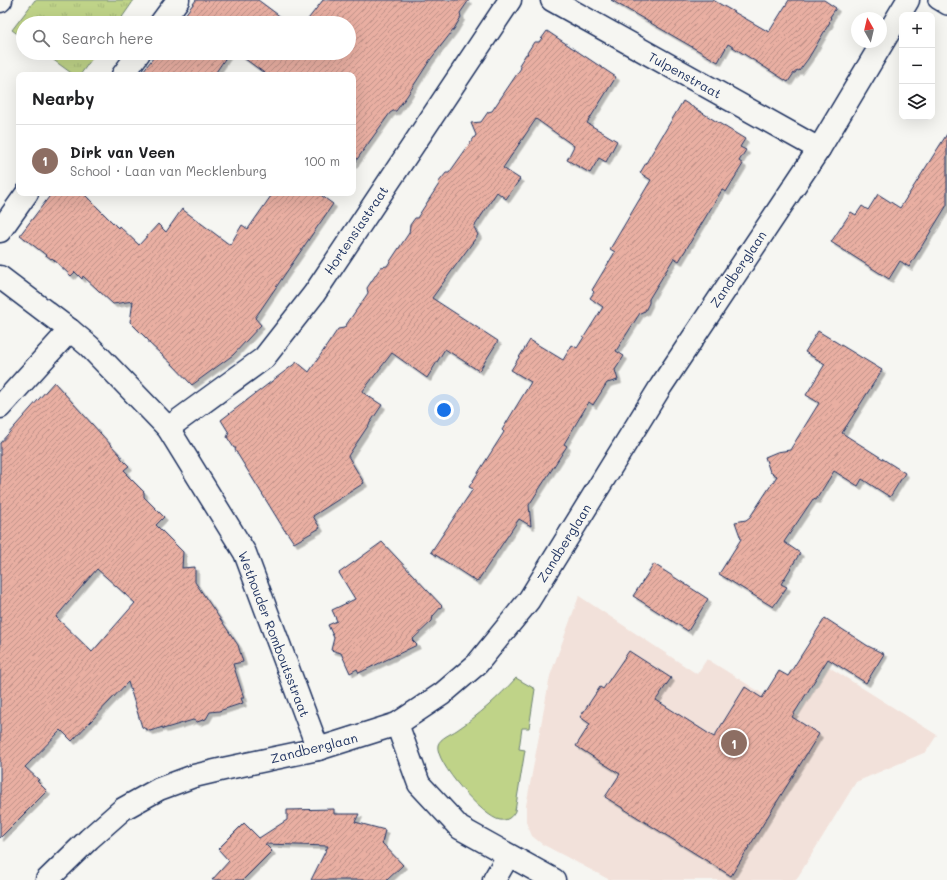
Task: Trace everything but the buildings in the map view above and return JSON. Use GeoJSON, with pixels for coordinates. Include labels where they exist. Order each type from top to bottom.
{"type":"FeatureCollection","features":[{"type":"Feature","properties":{"kind":"street"},"geometry":{"type":"LineString","coordinates":[[166,16],[178,0]]}},
{"type":"Feature","properties":{"kind":"street","name":"Hortensiastraat"},"geometry":{"type":"LineString","coordinates":[[168,428],[264,358],[314,294],[510,0]]}},
{"type":"Feature","properties":{"kind":"street","name":"Tulpenstraat"},"geometry":{"type":"LineString","coordinates":[[552,0],[819,149]]}},
{"type":"Feature","properties":{"kind":"street","name":"Zandberglaan"},"geometry":{"type":"LineString","coordinates":[[47,880],[89,839],[123,809],[159,789],[194,776],[318,749],[397,724],[442,694],[477,664],[528,600],[661,386],[819,149],[908,0]]}},
{"type":"Feature","properties":{"kind":"street"},"geometry":{"type":"LineString","coordinates":[[125,72],[134,60]]}},
{"type":"Feature","properties":{"kind":"street"},"geometry":{"type":"LineString","coordinates":[[0,231],[25,196]]}},
{"type":"Feature","properties":{"kind":"street","name":"Wethouder Romboutsstraat"},"geometry":{"type":"LineString","coordinates":[[0,277],[89,346],[168,428],[245,553],[318,749]]}},
{"type":"Feature","properties":{"kind":"street"},"geometry":{"type":"LineString","coordinates":[[0,408],[70,330]]}},
{"type":"Feature","properties":{"kind":"street"},"geometry":{"type":"LineString","coordinates":[[397,724],[419,784],[460,828],[508,856],[554,880]]}},
{"type":"Feature","properties":{"kind":"street"},"geometry":{"type":"LineString","coordinates":[[494,880],[508,856]]}},
{"type":"Feature","properties":{"kind":"lane"},"geometry":{"type":"LineString","coordinates":[[937,0],[947,6]]}},
{"type":"Feature","properties":{"kind":"shaded area"},"geometry":{"type":"Polygon","coordinates":[[[579,596],[697,674],[707,659],[798,716],[829,667],[937,735],[926,752],[856,782],[796,880],[610,880],[542,844],[532,836],[526,822],[526,806],[550,676],[579,596]]]}},
{"type":"Feature","properties":{"kind":"green space"},"geometry":{"type":"Polygon","coordinates":[[[35,0],[134,0],[123,16],[23,16],[35,0]]]}},
{"type":"Feature","properties":{"kind":"green space"},"geometry":{"type":"Polygon","coordinates":[[[16,25],[16,33],[12,30],[16,25]]]}},
{"type":"Feature","properties":{"kind":"green space"},"geometry":{"type":"Polygon","coordinates":[[[54,60],[91,60],[82,72],[70,72],[54,60]]]}},
{"type":"Feature","properties":{"kind":"green space"},"geometry":{"type":"Polygon","coordinates":[[[516,678],[535,689],[529,728],[522,728],[519,749],[525,750],[515,811],[509,818],[500,820],[483,810],[472,800],[452,776],[439,753],[438,745],[443,738],[457,730],[488,706],[516,678]]]}},
{"type":"Feature","properties":{"kind":"place","name":"Dirk van Veen"},"geometry":{"type":"Point","coordinates":[734,743]}}]}
